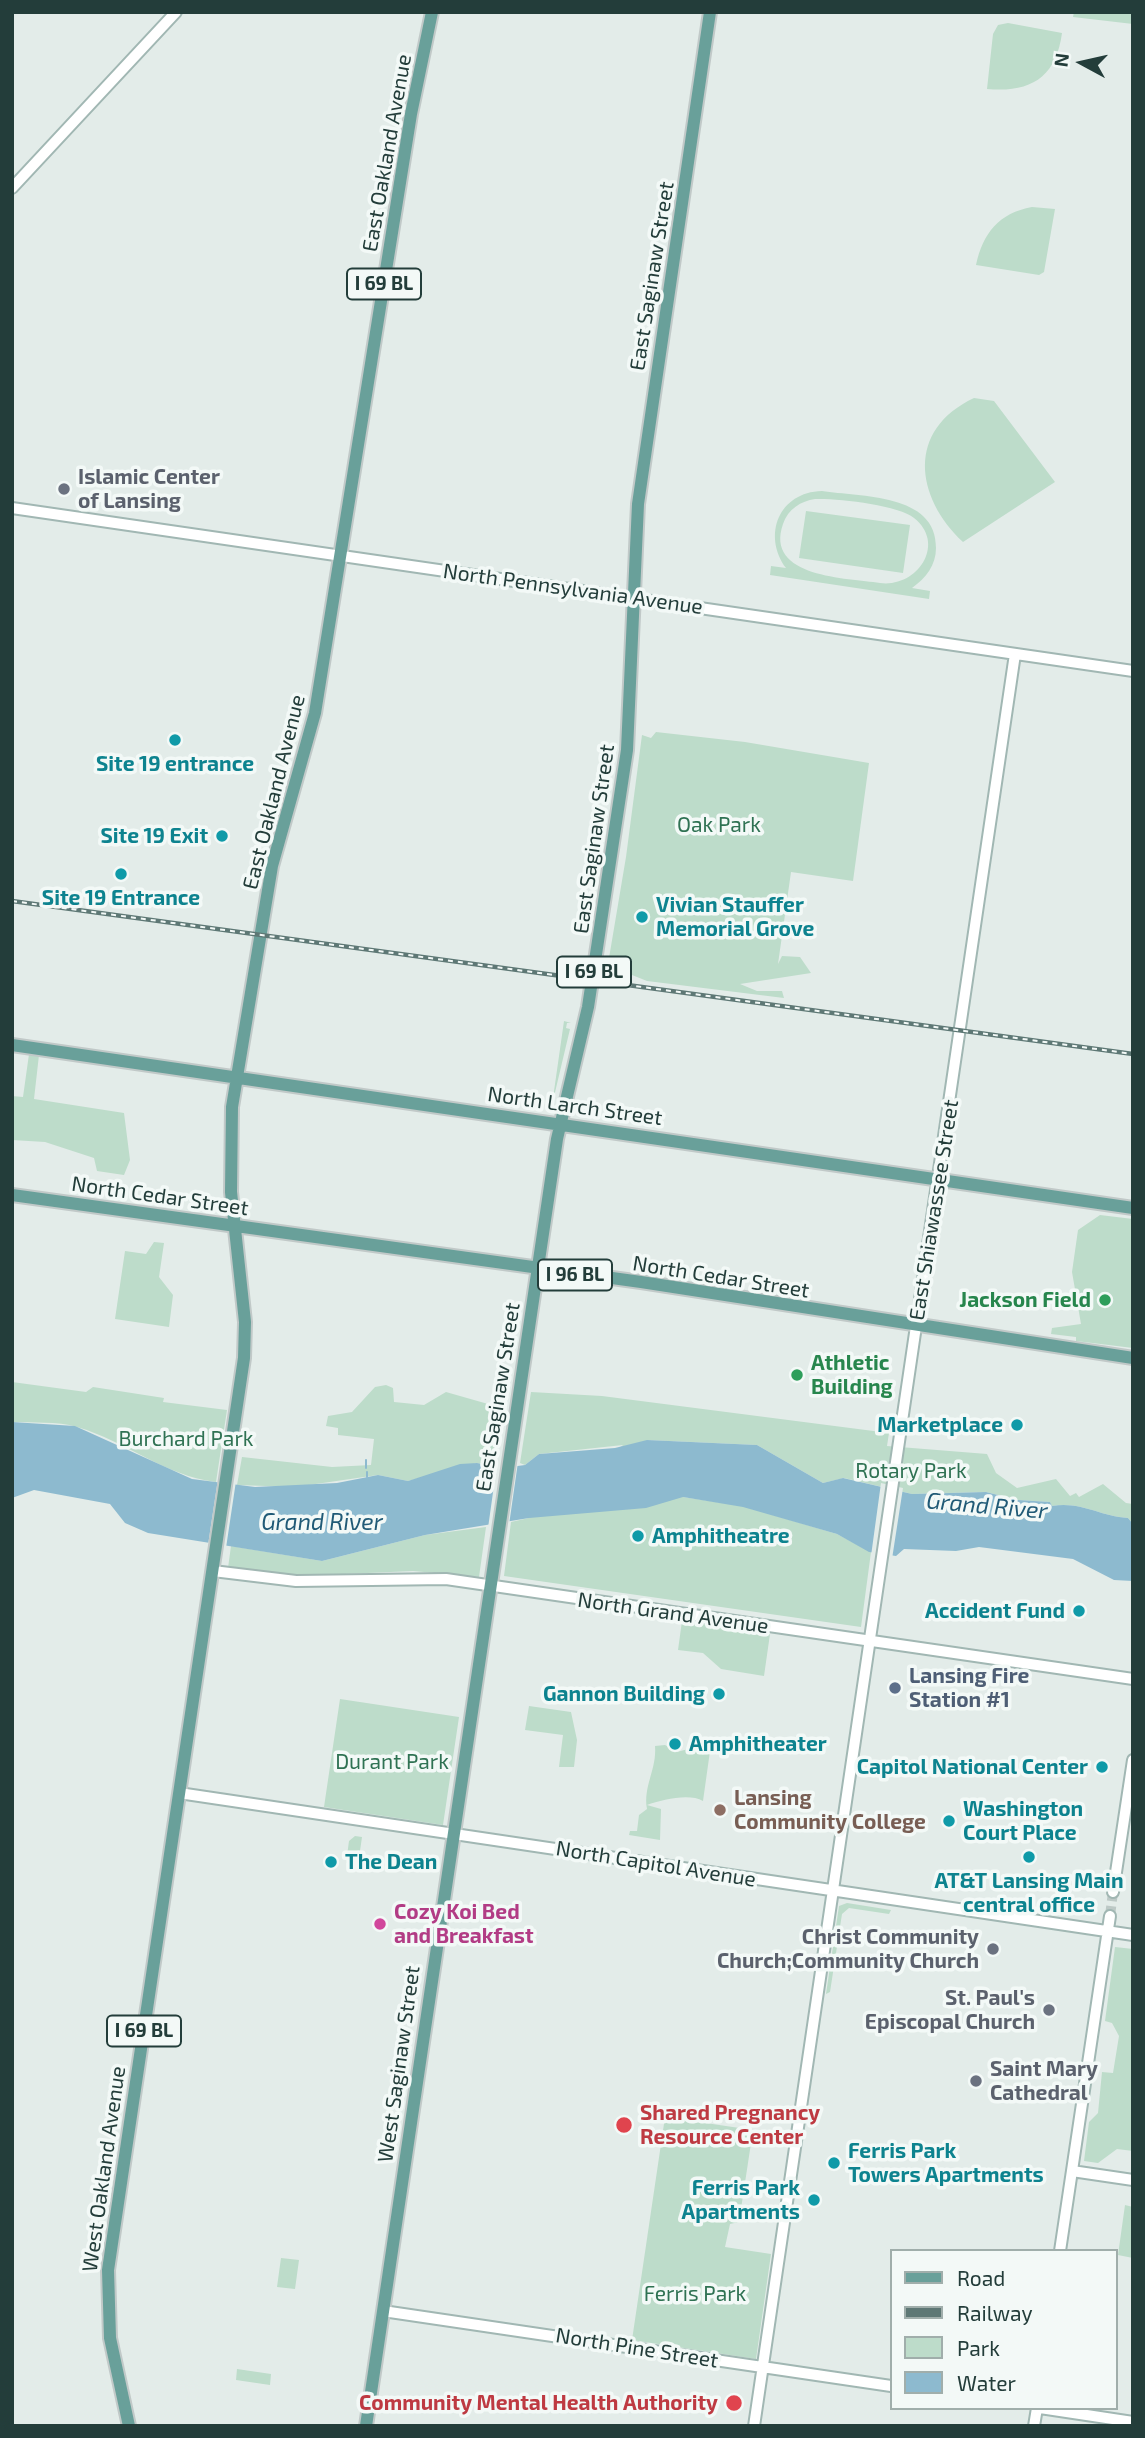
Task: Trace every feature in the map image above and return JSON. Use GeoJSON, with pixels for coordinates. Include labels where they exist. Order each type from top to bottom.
{"type":"FeatureCollection","features":[{"type":"Feature","properties":{"kind":"main road","name":"East Oakland Avenue"},"geometry":{"type":"LineString","coordinates":[[198,1668],[245,1349],[230,1155],[237,1078],[272,866],[315,713],[411,114],[432,12]]}},
{"type":"Feature","properties":{"kind":"main road","name":"East Saginaw Street"},"geometry":{"type":"LineString","coordinates":[[472,1708],[560,1124],[588,1007],[627,750],[634,547],[639,497],[710,12]]}},
{"type":"Feature","properties":{"kind":"main road","name":"North Larch Street"},"geometry":{"type":"LineString","coordinates":[[12,1045],[1133,1208]]}},
{"type":"Feature","properties":{"kind":"main road","name":"North Cedar Street"},"geometry":{"type":"LineString","coordinates":[[12,1195],[641,1282],[916,1327],[1133,1358]]}},
{"type":"Feature","properties":{"kind":"main road","name":"West Oakland Avenue"},"geometry":{"type":"LineString","coordinates":[[129,2426],[110,2338],[108,2270],[198,1668]]}},
{"type":"Feature","properties":{"kind":"main road","name":"West Saginaw Street"},"geometry":{"type":"LineString","coordinates":[[366,2426],[472,1708]]}},
{"type":"Feature","properties":{"kind":"street"},"geometry":{"type":"LineString","coordinates":[[12,188],[176,12]]}},
{"type":"Feature","properties":{"kind":"street","name":"North Pennsylvania Avenue"},"geometry":{"type":"LineString","coordinates":[[12,508],[1133,671]]}},
{"type":"Feature","properties":{"kind":"street","name":"East Shiawassee Street"},"geometry":{"type":"LineString","coordinates":[[754,2426],[881,1560],[940,1179],[1015,654]]}},
{"type":"Feature","properties":{"kind":"street","name":"North Grand Avenue"},"geometry":{"type":"LineString","coordinates":[[213,1570],[296,1581],[417,1577],[1133,1679]]}},
{"type":"Feature","properties":{"kind":"street"},"geometry":{"type":"LineString","coordinates":[[1113,1892],[1133,1760]]}},
{"type":"Feature","properties":{"kind":"street","name":"North Capitol Avenue"},"geometry":{"type":"LineString","coordinates":[[179,1793],[1133,1935]]}},
{"type":"Feature","properties":{"kind":"street"},"geometry":{"type":"LineString","coordinates":[[1060,2249],[1110,1916]]}},
{"type":"Feature","properties":{"kind":"street"},"geometry":{"type":"LineString","coordinates":[[1072,2171],[1133,2180]]}},
{"type":"Feature","properties":{"kind":"street","name":"North Pine Street"},"geometry":{"type":"LineString","coordinates":[[383,2311],[890,2386]]}},
{"type":"Feature","properties":{"kind":"street"},"geometry":{"type":"LineString","coordinates":[[1052,2410],[1133,2422]]}},
{"type":"Feature","properties":{"kind":"green space"},"geometry":{"type":"Polygon","coordinates":[[[1074,12],[1133,12],[1133,24],[1073,17],[1074,12]]]}},
{"type":"Feature","properties":{"kind":"green space"},"geometry":{"type":"Polygon","coordinates":[[[1008,23],[1062,33],[1059,48],[1047,72],[1028,85],[1002,90],[987,89],[993,34],[998,25],[1008,23]]]}},
{"type":"Feature","properties":{"kind":"green space"},"geometry":{"type":"Polygon","coordinates":[[[1032,207],[1055,209],[1044,272],[1039,275],[976,265],[983,243],[994,226],[1010,214],[1032,207]]]}},
{"type":"Feature","properties":{"kind":"green space"},"geometry":{"type":"Polygon","coordinates":[[[974,398],[994,401],[1055,482],[963,542],[935,505],[927,485],[925,465],[928,446],[937,428],[952,412],[974,398]]]}},
{"type":"Feature","properties":{"kind":"green space"},"geometry":{"type":"Polygon","coordinates":[[[822,491],[875,497],[910,507],[924,517],[933,530],[936,554],[929,571],[912,588],[930,591],[929,599],[770,575],[771,566],[786,568],[775,542],[779,518],[785,507],[807,493],[822,491]],[[825,499],[800,504],[788,514],[783,524],[780,542],[786,555],[797,565],[830,576],[893,583],[906,579],[923,562],[928,551],[928,540],[924,528],[914,518],[882,506],[825,499]]]}},
{"type":"Feature","properties":{"kind":"green space"},"geometry":{"type":"Polygon","coordinates":[[[806,511],[910,525],[903,573],[799,558],[806,511]]]}},
{"type":"Feature","properties":{"kind":"green space","name":"Oak Park"},"geometry":{"type":"Polygon","coordinates":[[[656,732],[745,742],[869,763],[853,881],[791,872],[778,964],[782,956],[800,957],[811,973],[740,984],[757,991],[782,991],[784,998],[647,981],[617,969],[607,970],[626,857],[642,735],[651,738],[656,732]]]}},
{"type":"Feature","properties":{"kind":"green space"},"geometry":{"type":"Polygon","coordinates":[[[564,1021],[571,1023],[567,1023],[566,1028],[570,1029],[552,1105],[564,1021]]]}},
{"type":"Feature","properties":{"kind":"green space"},"geometry":{"type":"Polygon","coordinates":[[[29,1054],[39,1055],[34,1099],[124,1113],[130,1160],[124,1175],[97,1171],[94,1158],[45,1142],[12,1140],[12,1096],[23,1097],[29,1054]]]}},
{"type":"Feature","properties":{"kind":"green space","name":"Jackson Field"},"geometry":{"type":"Polygon","coordinates":[[[1100,1215],[1133,1219],[1133,1348],[1076,1341],[1076,1337],[1051,1334],[1052,1328],[1081,1324],[1072,1272],[1078,1230],[1100,1215]]]}},
{"type":"Feature","properties":{"kind":"green space"},"geometry":{"type":"Polygon","coordinates":[[[154,1242],[164,1243],[159,1277],[173,1295],[169,1327],[115,1319],[125,1251],[146,1254],[154,1242]]]}},
{"type":"Feature","properties":{"kind":"green space","name":"Burchard Park"},"geometry":{"type":"Polygon","coordinates":[[[12,1382],[86,1392],[93,1387],[164,1398],[163,1402],[227,1410],[216,1482],[180,1473],[77,1427],[53,1423],[12,1422],[12,1382]]]}},
{"type":"Feature","properties":{"kind":"green space","name":"Burchard Park"},"geometry":{"type":"Polygon","coordinates":[[[386,1385],[393,1388],[394,1402],[424,1405],[446,1392],[488,1404],[487,1410],[504,1411],[495,1466],[477,1463],[408,1481],[378,1475],[295,1487],[237,1485],[242,1457],[332,1467],[371,1465],[374,1439],[338,1435],[338,1428],[326,1426],[328,1416],[352,1412],[375,1387],[386,1385]]]}},
{"type":"Feature","properties":{"kind":"green space","name":"Rotary Park"},"geometry":{"type":"Polygon","coordinates":[[[531,1392],[602,1396],[889,1433],[887,1446],[987,1454],[996,1473],[1017,1488],[1056,1479],[1070,1496],[1076,1493],[1079,1497],[1103,1484],[1126,1503],[1133,1504],[1133,1524],[1128,1518],[1072,1505],[1052,1506],[1050,1502],[1018,1500],[986,1492],[912,1494],[844,1478],[823,1483],[757,1445],[647,1440],[683,1497],[743,1506],[837,1534],[871,1552],[861,1627],[504,1576],[511,1522],[529,1518],[623,1445],[539,1454],[525,1465],[520,1463],[531,1392]]]}},
{"type":"Feature","properties":{"kind":"green space"},"geometry":{"type":"Polygon","coordinates":[[[486,1527],[479,1577],[413,1571],[299,1576],[228,1568],[231,1546],[322,1561],[425,1535],[486,1527]]]}},
{"type":"Feature","properties":{"kind":"green space"},"geometry":{"type":"Polygon","coordinates":[[[682,1621],[770,1634],[764,1676],[721,1669],[703,1653],[678,1650],[682,1621]]]}},
{"type":"Feature","properties":{"kind":"green space","name":"Durant Park"},"geometry":{"type":"Polygon","coordinates":[[[340,1699],[459,1717],[443,1825],[324,1807],[340,1699]]]}},
{"type":"Feature","properties":{"kind":"green space"},"geometry":{"type":"Polygon","coordinates":[[[529,1706],[571,1712],[577,1740],[574,1767],[559,1767],[563,1735],[525,1730],[529,1706]]]}},
{"type":"Feature","properties":{"kind":"green space"},"geometry":{"type":"Polygon","coordinates":[[[665,1745],[677,1752],[688,1749],[710,1751],[703,1801],[683,1797],[647,1805],[661,1809],[660,1840],[629,1835],[630,1831],[637,1831],[639,1815],[647,1809],[646,1801],[647,1793],[655,1746],[665,1745]]]}},
{"type":"Feature","properties":{"kind":"green space"},"geometry":{"type":"Polygon","coordinates":[[[355,1836],[362,1837],[358,1865],[346,1863],[349,1841],[355,1836]]]}},
{"type":"Feature","properties":{"kind":"green space"},"geometry":{"type":"Polygon","coordinates":[[[847,1903],[891,1910],[889,1914],[849,1908],[842,1914],[830,1992],[826,1994],[839,1906],[847,1903]]]}},
{"type":"Feature","properties":{"kind":"green space"},"geometry":{"type":"Polygon","coordinates":[[[1115,1947],[1133,1949],[1133,2151],[1117,2149],[1098,2163],[1084,2161],[1089,2122],[1098,2113],[1102,2072],[1113,2073],[1119,2036],[1112,2023],[1105,2021],[1115,1947]]]}},
{"type":"Feature","properties":{"kind":"green space","name":"Ferris Park"},"geometry":{"type":"Polygon","coordinates":[[[665,2117],[753,2130],[739,2222],[730,2224],[725,2247],[771,2254],[756,2359],[632,2340],[665,2117]]]}},
{"type":"Feature","properties":{"kind":"green space"},"geometry":{"type":"Polygon","coordinates":[[[1125,2205],[1133,2207],[1133,2258],[1118,2255],[1125,2205]]]}},
{"type":"Feature","properties":{"kind":"green space"},"geometry":{"type":"Polygon","coordinates":[[[281,2258],[299,2260],[295,2289],[277,2287],[281,2258]]]}},
{"type":"Feature","properties":{"kind":"green space"},"geometry":{"type":"Polygon","coordinates":[[[237,2369],[271,2374],[270,2385],[236,2380],[237,2369]]]}},
{"type":"Feature","properties":{"kind":"water","name":"Grand River"},"geometry":{"type":"Polygon","coordinates":[[[12,1422],[75,1426],[192,1479],[255,1487],[337,1483],[378,1475],[408,1481],[460,1464],[477,1463],[503,1468],[525,1465],[539,1454],[615,1448],[647,1440],[757,1445],[823,1483],[843,1478],[912,1494],[986,1492],[1018,1500],[1050,1502],[1052,1506],[1072,1505],[1128,1518],[1133,1524],[1133,1581],[1114,1580],[1073,1559],[979,1547],[956,1551],[904,1549],[896,1556],[869,1552],[837,1534],[743,1507],[683,1497],[646,1508],[529,1518],[425,1535],[322,1561],[148,1533],[125,1523],[110,1504],[34,1490],[12,1498],[12,1422]]]}},
{"type":"Feature","properties":{"kind":"pier"},"geometry":{"type":"Polygon","coordinates":[[[518,1462],[509,1525],[488,1528],[497,1464],[518,1462]]]}},
{"type":"Feature","properties":{"kind":"pier"},"geometry":{"type":"Polygon","coordinates":[[[218,1479],[236,1481],[226,1548],[208,1545],[218,1479]]]}},
{"type":"Feature","properties":{"kind":"pier"},"geometry":{"type":"Polygon","coordinates":[[[881,1483],[903,1488],[892,1559],[871,1556],[881,1483]]]}},
{"type":"Feature","properties":{"kind":"waterway"},"geometry":{"type":"LineString","coordinates":[[366,1460],[366,1468]]}},
{"type":"Feature","properties":{"kind":"waterway"},"geometry":{"type":"LineString","coordinates":[[367,1472],[367,1477]]}},
{"type":"Feature","properties":{"kind":"tunnel"},"geometry":{"type":"LineString","coordinates":[[1110,1916],[1113,1892]]}},
{"type":"Feature","properties":{"kind":"railway"},"geometry":{"type":"LineString","coordinates":[[12,901],[1133,1054]]}},
{"type":"Feature","properties":{"kind":"place","name":"Islamic Center of Lansing"},"geometry":{"type":"Point","coordinates":[64,489]}},
{"type":"Feature","properties":{"kind":"place","name":"Site 19 entrance"},"geometry":{"type":"Point","coordinates":[175,740]}},
{"type":"Feature","properties":{"kind":"place","name":"Site 19 Exit"},"geometry":{"type":"Point","coordinates":[222,836]}},
{"type":"Feature","properties":{"kind":"place","name":"Site 19 Entrance"},"geometry":{"type":"Point","coordinates":[121,874]}},
{"type":"Feature","properties":{"kind":"place","name":"Vivian Stauffer Memorial Grove"},"geometry":{"type":"Point","coordinates":[642,917]}},
{"type":"Feature","properties":{"kind":"place","name":"Jackson Field"},"geometry":{"type":"Point","coordinates":[1105,1300]}},
{"type":"Feature","properties":{"kind":"place","name":"Athletic Building"},"geometry":{"type":"Point","coordinates":[797,1375]}},
{"type":"Feature","properties":{"kind":"place","name":"Marketplace"},"geometry":{"type":"Point","coordinates":[1017,1425]}},
{"type":"Feature","properties":{"kind":"place","name":"Amphitheatre"},"geometry":{"type":"Point","coordinates":[638,1536]}},
{"type":"Feature","properties":{"kind":"place","name":"Accident Fund"},"geometry":{"type":"Point","coordinates":[1079,1611]}},
{"type":"Feature","properties":{"kind":"place","name":"Lansing Fire Station #1"},"geometry":{"type":"Point","coordinates":[895,1688]}},
{"type":"Feature","properties":{"kind":"place","name":"Gannon Building"},"geometry":{"type":"Point","coordinates":[719,1694]}},
{"type":"Feature","properties":{"kind":"place","name":"Amphitheater"},"geometry":{"type":"Point","coordinates":[675,1744]}},
{"type":"Feature","properties":{"kind":"place","name":"Capitol National Center"},"geometry":{"type":"Point","coordinates":[1102,1767]}},
{"type":"Feature","properties":{"kind":"place","name":"Lansing Community College"},"geometry":{"type":"Point","coordinates":[720,1810]}},
{"type":"Feature","properties":{"kind":"place","name":"Washington Court Place"},"geometry":{"type":"Point","coordinates":[949,1821]}},
{"type":"Feature","properties":{"kind":"place","name":"AT&T Lansing Main central office"},"geometry":{"type":"Point","coordinates":[1029,1857]}},
{"type":"Feature","properties":{"kind":"place","name":"The Dean"},"geometry":{"type":"Point","coordinates":[331,1862]}},
{"type":"Feature","properties":{"kind":"place","name":"Cozy Koi Bed and Breakfast"},"geometry":{"type":"Point","coordinates":[380,1924]}},
{"type":"Feature","properties":{"kind":"place","name":"Christ Community Church;Community Church"},"geometry":{"type":"Point","coordinates":[993,1949]}},
{"type":"Feature","properties":{"kind":"place","name":"St. Paul's Episcopal Church"},"geometry":{"type":"Point","coordinates":[1049,2010]}},
{"type":"Feature","properties":{"kind":"place","name":"Saint Mary Cathedral"},"geometry":{"type":"Point","coordinates":[976,2081]}},
{"type":"Feature","properties":{"kind":"place","name":"Shared Pregnancy Resource Center"},"geometry":{"type":"Point","coordinates":[624,2125]}},
{"type":"Feature","properties":{"kind":"place","name":"Ferris Park Towers Apartments"},"geometry":{"type":"Point","coordinates":[834,2163]}},
{"type":"Feature","properties":{"kind":"place","name":"Ferris Park Apartments"},"geometry":{"type":"Point","coordinates":[814,2200]}},
{"type":"Feature","properties":{"kind":"place","name":"Community Mental Health Authority"},"geometry":{"type":"Point","coordinates":[734,2403]}}]}
